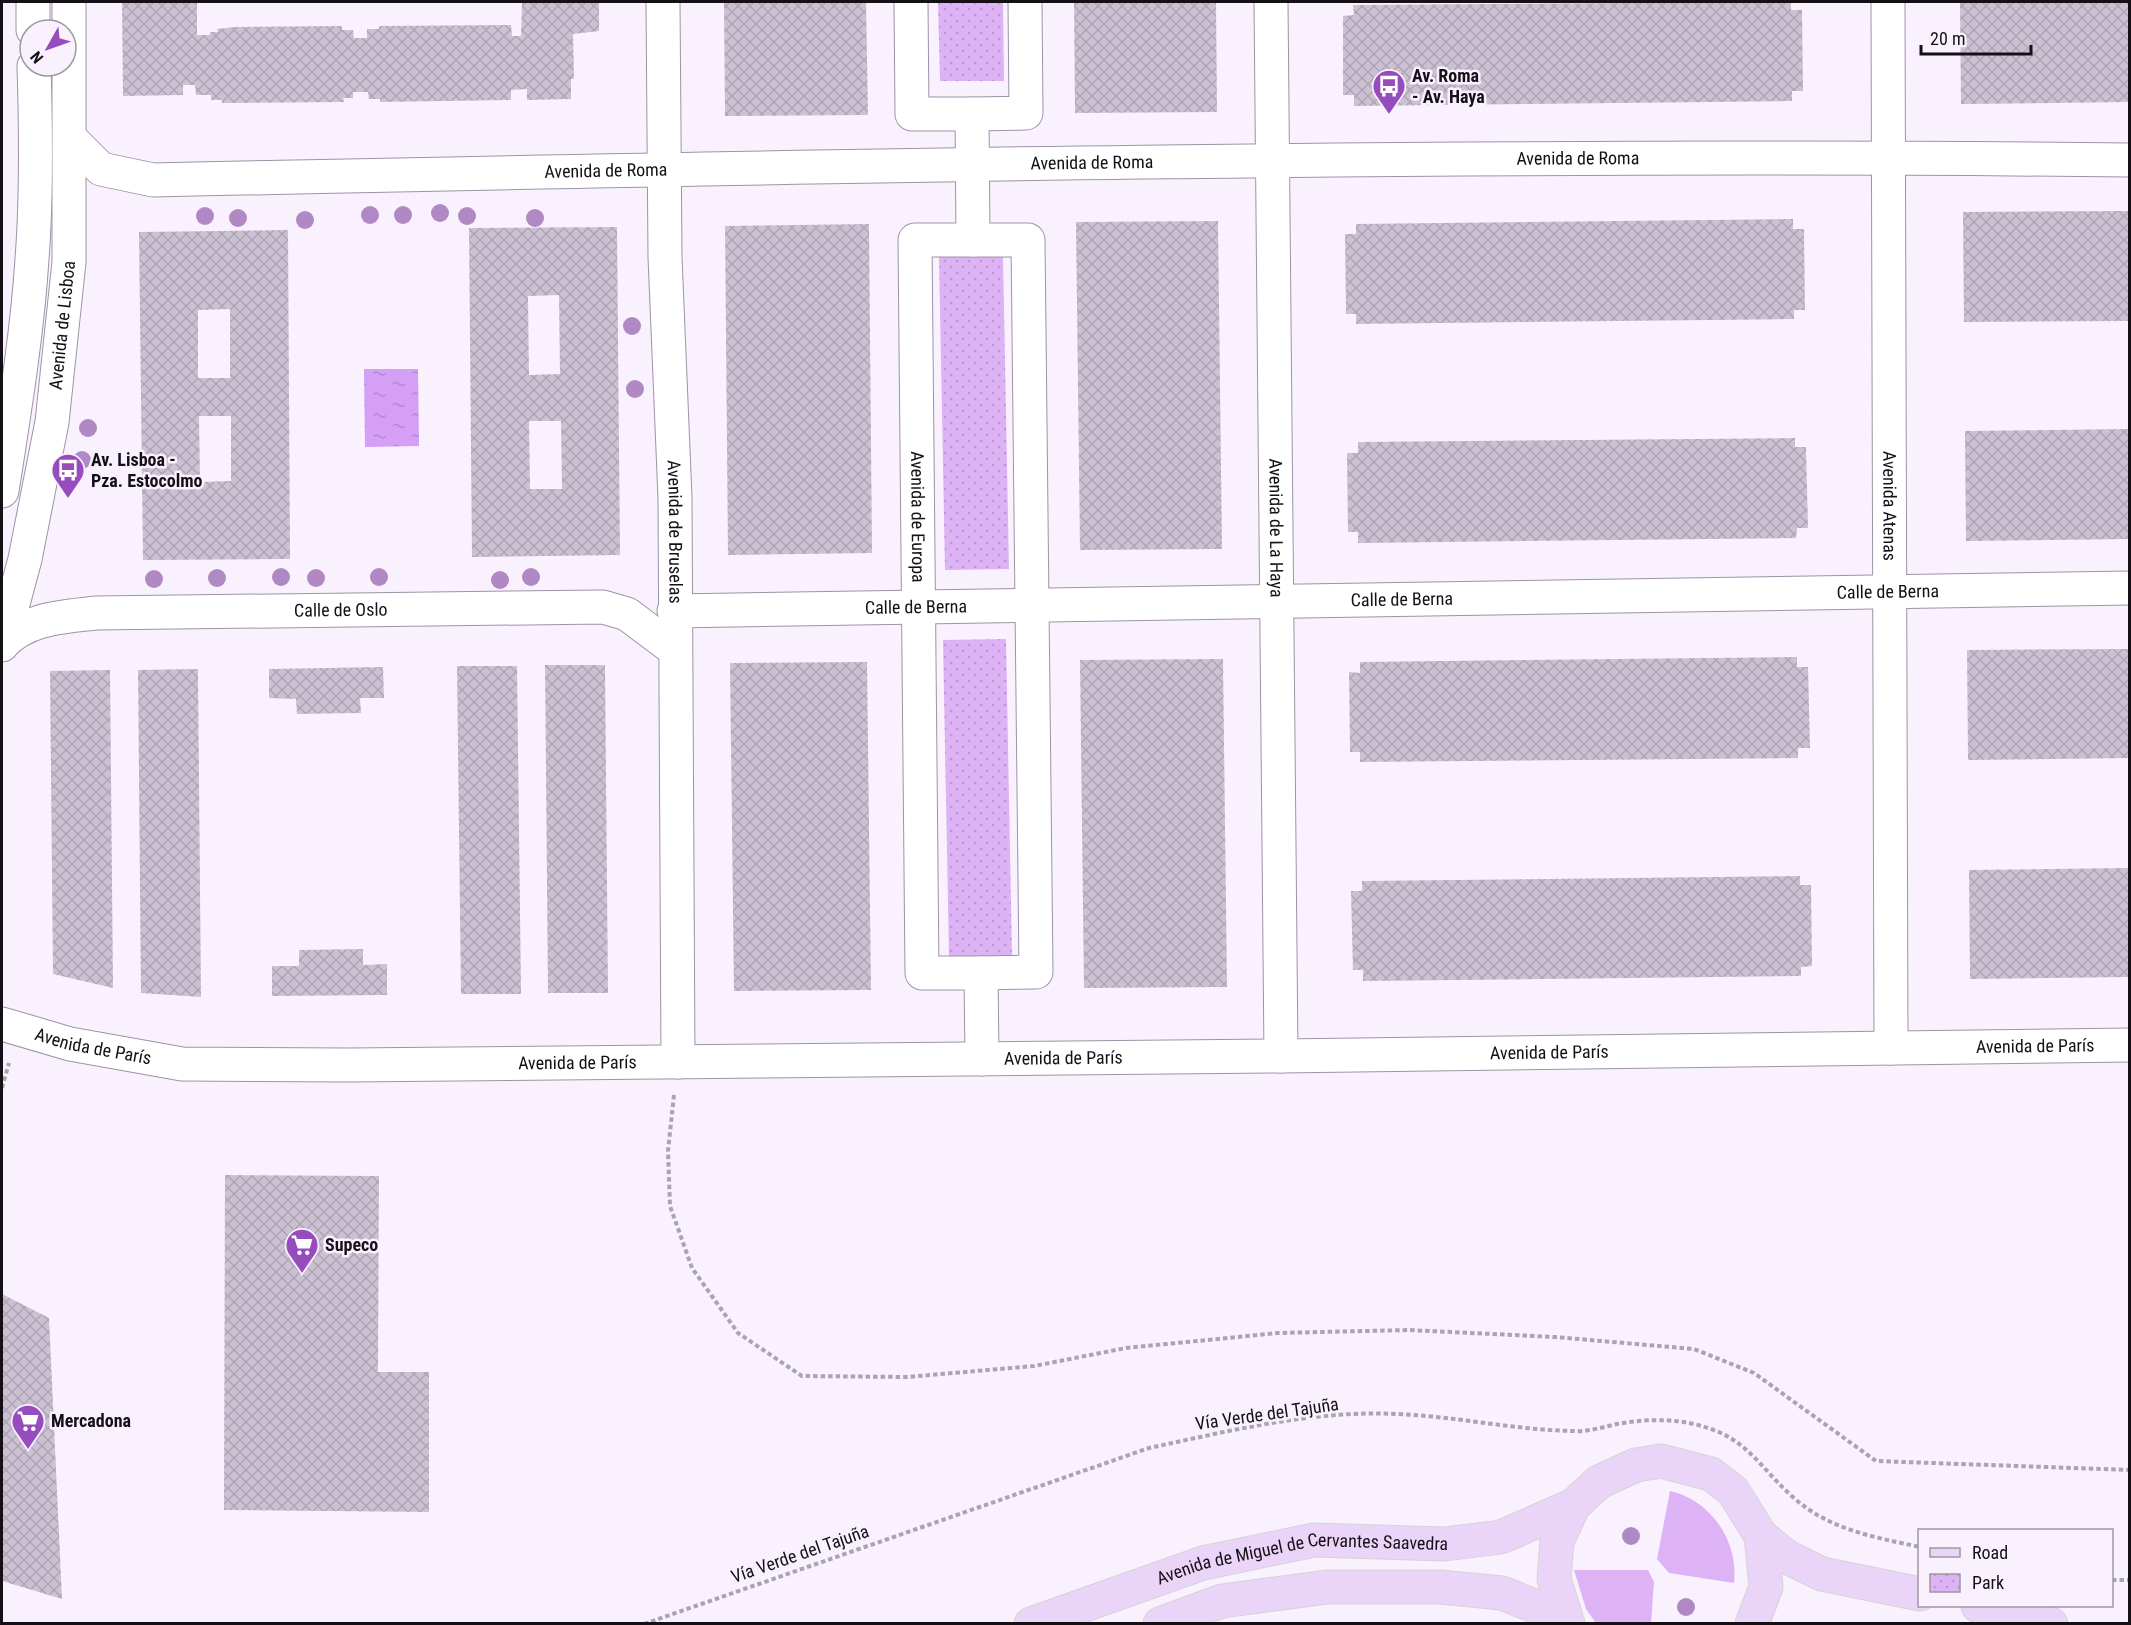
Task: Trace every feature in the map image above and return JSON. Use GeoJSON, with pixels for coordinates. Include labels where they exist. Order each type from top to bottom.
{"type":"FeatureCollection","features":[{"type":"Feature","properties":{"kind":"main road"},"geometry":{"type":"LineString","coordinates":[[1566,1621],[1554,1579],[1556,1550],[1557,1541],[1574,1505],[1599,1482],[1636,1465],[1660,1461],[1711,1474],[1732,1491],[1761,1536],[1787,1557],[1822,1574],[1918,1594]]}},
{"type":"Feature","properties":{"kind":"main road","name":"Avenida de Miguel de Cervantes Saavedra"},"geometry":{"type":"LineString","coordinates":[[1031,1623],[1203,1563],[1314,1540],[1444,1544],[1501,1537],[1574,1505]]}},
{"type":"Feature","properties":{"kind":"main road"},"geometry":{"type":"LineString","coordinates":[[1752,1623],[1766,1587],[1761,1536]]}},
{"type":"Feature","properties":{"kind":"main road","name":"Avenida de Miguel de Cervantes Saavedra"},"geometry":{"type":"LineString","coordinates":[[1160,1623],[1222,1601],[1327,1587],[1440,1587],[1502,1593],[1566,1621]]}},
{"type":"Feature","properties":{"kind":"main road"},"geometry":{"type":"LineString","coordinates":[[1987,1607],[2051,1623]]}},
{"type":"Feature","properties":{"kind":"street"},"geometry":{"type":"LineString","coordinates":[[33,2],[33,18]]}},
{"type":"Feature","properties":{"kind":"street","name":"Avenida de Lisboa"},"geometry":{"type":"LineString","coordinates":[[2,644],[25,559],[52,422],[69,262],[69,2]]}},
{"type":"Feature","properties":{"kind":"street","name":"Avenida de Bruselas"},"geometry":{"type":"LineString","coordinates":[[663,2],[664,169],[675,498],[678,1062]]}},
{"type":"Feature","properties":{"kind":"street"},"geometry":{"type":"LineString","coordinates":[[911,2],[912,114],[1026,113],[1025,2]]}},
{"type":"Feature","properties":{"kind":"street","name":"Avenida de La Haya"},"geometry":{"type":"LineString","coordinates":[[1270,2],[1281,1056]]}},
{"type":"Feature","properties":{"kind":"street","name":"Avenida Atenas"},"geometry":{"type":"LineString","coordinates":[[1888,2],[1891,1048]]}},
{"type":"Feature","properties":{"kind":"street","name":"Avenida de Lisboa"},"geometry":{"type":"LineString","coordinates":[[2,490],[32,259],[36,148],[34,78]]}},
{"type":"Feature","properties":{"kind":"street"},"geometry":{"type":"LineString","coordinates":[[972,114],[973,240]]}},
{"type":"Feature","properties":{"kind":"street","name":"Avenida de Roma"},"geometry":{"type":"LineString","coordinates":[[69,138],[101,169],[153,180],[664,169],[1272,162],[1888,158],[2130,160]]}},
{"type":"Feature","properties":{"kind":"street","name":"Avenida de Europa"},"geometry":{"type":"LineString","coordinates":[[915,240],[973,240],[1028,240],[1036,972],[922,973],[915,240]]}},
{"type":"Feature","properties":{"kind":"street","name":"Calle de Berna"},"geometry":{"type":"LineString","coordinates":[[674,611],[2130,588]]}},
{"type":"Feature","properties":{"kind":"street","name":"Calle de Oslo"},"geometry":{"type":"LineString","coordinates":[[2,644],[14,632],[43,620],[96,614],[603,607],[627,614],[675,650]]}},
{"type":"Feature","properties":{"kind":"street"},"geometry":{"type":"LineString","coordinates":[[981,973],[982,1059]]}},
{"type":"Feature","properties":{"kind":"street","name":"Avenida de París"},"geometry":{"type":"LineString","coordinates":[[2,1023],[70,1044],[182,1064],[678,1062],[2130,1045]]}},
{"type":"Feature","properties":{"kind":"path"},"geometry":{"type":"LineString","coordinates":[[678,1062],[668,1151],[670,1206],[692,1268],[738,1334],[802,1376],[907,1377],[1023,1367],[1126,1348],[1278,1333],[1409,1330],[1555,1337],[1695,1349],[1754,1373],[1876,1461],[2130,1470]]}},
{"type":"Feature","properties":{"kind":"path","name":"Vía Verde del Tajuña"},"geometry":{"type":"LineString","coordinates":[[644,1623],[1149,1449],[1230,1430],[1316,1417],[1396,1414],[1575,1432],[1640,1421],[1687,1422],[1717,1431],[1744,1446],[1794,1498],[1822,1519],[1857,1534],[1918,1546]]}},
{"type":"Feature","properties":{"kind":"path"},"geometry":{"type":"LineString","coordinates":[[2113,1580],[2130,1580]]}},
{"type":"Feature","properties":{"kind":"green space"},"geometry":{"type":"Polygon","coordinates":[[[938,2],[1003,2],[1004,81],[940,81],[938,2]]]}},
{"type":"Feature","properties":{"kind":"green space"},"geometry":{"type":"Polygon","coordinates":[[[939,257],[1003,257],[1009,569],[945,570],[939,257]]]}},
{"type":"Feature","properties":{"kind":"green space"},"geometry":{"type":"Polygon","coordinates":[[[1006,639],[1012,956],[949,957],[943,640],[1006,639]]]}},
{"type":"Feature","properties":{"kind":"green space"},"geometry":{"type":"Polygon","coordinates":[[[1670,1491],[1698,1503],[1719,1525],[1732,1553],[1734,1583],[1669,1573],[1657,1559],[1670,1491]]]}},
{"type":"Feature","properties":{"kind":"green space"},"geometry":{"type":"Polygon","coordinates":[[[1574,1570],[1648,1570],[1654,1582],[1651,1623],[1596,1623],[1586,1609],[1574,1570]]]}},
{"type":"Feature","properties":{"kind":"water"},"geometry":{"type":"Polygon","coordinates":[[[364,369],[418,369],[419,446],[365,447],[364,369]]]}},
{"type":"Feature","properties":{"kind":"building"},"geometry":{"type":"Polygon","coordinates":[[[122,2],[197,2],[197,35],[210,35],[210,32],[218,32],[217,29],[235,27],[342,26],[342,30],[353,30],[354,38],[367,38],[367,29],[379,29],[379,26],[511,25],[512,36],[521,36],[522,2],[599,2],[599,31],[573,34],[574,79],[571,79],[571,99],[527,100],[527,89],[511,90],[511,100],[380,102],[380,99],[369,99],[368,92],[353,92],[353,98],[343,98],[344,102],[222,103],[222,100],[211,100],[211,95],[196,95],[195,85],[183,85],[183,95],[123,96],[122,2]]]}},
{"type":"Feature","properties":{"kind":"building"},"geometry":{"type":"Polygon","coordinates":[[[724,2],[866,2],[868,115],[725,116],[724,2]]]}},
{"type":"Feature","properties":{"kind":"building"},"geometry":{"type":"Polygon","coordinates":[[[1074,2],[1216,2],[1217,112],[1075,113],[1074,2]]]}},
{"type":"Feature","properties":{"kind":"building"},"geometry":{"type":"Polygon","coordinates":[[[1791,2],[1791,10],[1802,10],[1803,91],[1792,91],[1792,101],[1354,106],[1354,95],[1343,95],[1343,16],[1354,15],[1353,5],[1791,2]]]}},
{"type":"Feature","properties":{"kind":"building"},"geometry":{"type":"Polygon","coordinates":[[[1960,2],[2130,2],[2130,102],[1961,104],[1960,2]]]}},
{"type":"Feature","properties":{"kind":"building"},"geometry":{"type":"Polygon","coordinates":[[[2130,211],[2130,321],[1964,322],[1963,212],[2130,211]]]}},
{"type":"Feature","properties":{"kind":"building"},"geometry":{"type":"Polygon","coordinates":[[[1793,219],[1793,229],[1804,229],[1805,310],[1794,310],[1794,319],[1356,324],[1356,314],[1346,314],[1345,234],[1356,234],[1356,224],[1793,219]]]}},
{"type":"Feature","properties":{"kind":"building"},"geometry":{"type":"Polygon","coordinates":[[[1218,221],[1222,549],[1080,550],[1076,222],[1218,221]]]}},
{"type":"Feature","properties":{"kind":"building"},"geometry":{"type":"Polygon","coordinates":[[[869,224],[872,553],[728,555],[725,226],[869,224]]]}},
{"type":"Feature","properties":{"kind":"building"},"geometry":{"type":"Polygon","coordinates":[[[617,227],[620,555],[472,557],[469,228],[617,227]],[[559,295],[528,296],[529,375],[560,374],[559,295]],[[529,421],[530,489],[562,489],[561,421],[529,421]]]}},
{"type":"Feature","properties":{"kind":"building"},"geometry":{"type":"Polygon","coordinates":[[[288,230],[290,559],[143,560],[139,232],[288,230]],[[230,309],[198,310],[198,378],[230,378],[230,309]],[[199,416],[200,482],[231,481],[231,416],[199,416]]]}},
{"type":"Feature","properties":{"kind":"building"},"geometry":{"type":"Polygon","coordinates":[[[2130,429],[2130,539],[1966,541],[1965,431],[2130,429]]]}},
{"type":"Feature","properties":{"kind":"building"},"geometry":{"type":"Polygon","coordinates":[[[1795,438],[1795,447],[1806,447],[1808,528],[1797,528],[1796,538],[1358,543],[1358,532],[1348,532],[1347,453],[1358,453],[1358,442],[1795,438]]]}},
{"type":"Feature","properties":{"kind":"building"},"geometry":{"type":"Polygon","coordinates":[[[2130,649],[2130,758],[1968,760],[1967,650],[2130,649]]]}},
{"type":"Feature","properties":{"kind":"building"},"geometry":{"type":"Polygon","coordinates":[[[1797,657],[1797,667],[1808,667],[1810,748],[1798,748],[1798,758],[1360,762],[1360,752],[1350,752],[1349,672],[1360,673],[1360,662],[1797,657]]]}},
{"type":"Feature","properties":{"kind":"building"},"geometry":{"type":"Polygon","coordinates":[[[1223,659],[1227,987],[1084,988],[1080,660],[1223,659]]]}},
{"type":"Feature","properties":{"kind":"building"},"geometry":{"type":"Polygon","coordinates":[[[867,662],[871,990],[734,991],[730,663],[867,662]]]}},
{"type":"Feature","properties":{"kind":"building"},"geometry":{"type":"Polygon","coordinates":[[[545,665],[605,665],[608,993],[548,993],[545,665]]]}},
{"type":"Feature","properties":{"kind":"building"},"geometry":{"type":"Polygon","coordinates":[[[457,666],[517,666],[521,994],[461,994],[457,666]]]}},
{"type":"Feature","properties":{"kind":"building"},"geometry":{"type":"Polygon","coordinates":[[[383,667],[384,698],[360,698],[361,713],[297,714],[296,699],[269,698],[269,669],[383,667]]]}},
{"type":"Feature","properties":{"kind":"building"},"geometry":{"type":"Polygon","coordinates":[[[198,669],[201,997],[141,993],[138,670],[198,669]]]}},
{"type":"Feature","properties":{"kind":"building"},"geometry":{"type":"Polygon","coordinates":[[[110,670],[113,988],[53,974],[50,671],[110,670]]]}},
{"type":"Feature","properties":{"kind":"building"},"geometry":{"type":"Polygon","coordinates":[[[2130,868],[2130,977],[1970,979],[1969,870],[2130,868]]]}},
{"type":"Feature","properties":{"kind":"building"},"geometry":{"type":"Polygon","coordinates":[[[1800,876],[1800,885],[1811,885],[1812,966],[1801,967],[1801,976],[1363,981],[1363,970],[1353,970],[1351,891],[1362,891],[1362,881],[1800,876]]]}},
{"type":"Feature","properties":{"kind":"building"},"geometry":{"type":"Polygon","coordinates":[[[363,949],[363,965],[387,964],[387,995],[272,996],[272,966],[299,966],[299,950],[363,949]]]}},
{"type":"Feature","properties":{"kind":"building","name":"Supeco"},"geometry":{"type":"Polygon","coordinates":[[[225,1175],[379,1176],[378,1372],[429,1372],[429,1512],[224,1510],[225,1175]]]}},
{"type":"Feature","properties":{"kind":"building","name":"Mercadona"},"geometry":{"type":"Polygon","coordinates":[[[2,1294],[49,1318],[62,1599],[2,1581],[2,1294]]]}},
{"type":"Feature","properties":{"kind":"place","name":"Av. Roma - Av. Haya"},"geometry":{"type":"Point","coordinates":[1389,115]}},
{"type":"Feature","properties":{"kind":"place","name":"Av. Lisboa - Pza. Estocolmo"},"geometry":{"type":"Point","coordinates":[68,499]}},
{"type":"Feature","properties":{"kind":"place","name":"Supeco"},"geometry":{"type":"Point","coordinates":[302,1274]}},
{"type":"Feature","properties":{"kind":"place","name":"Mercadona"},"geometry":{"type":"Point","coordinates":[28,1450]}}]}
